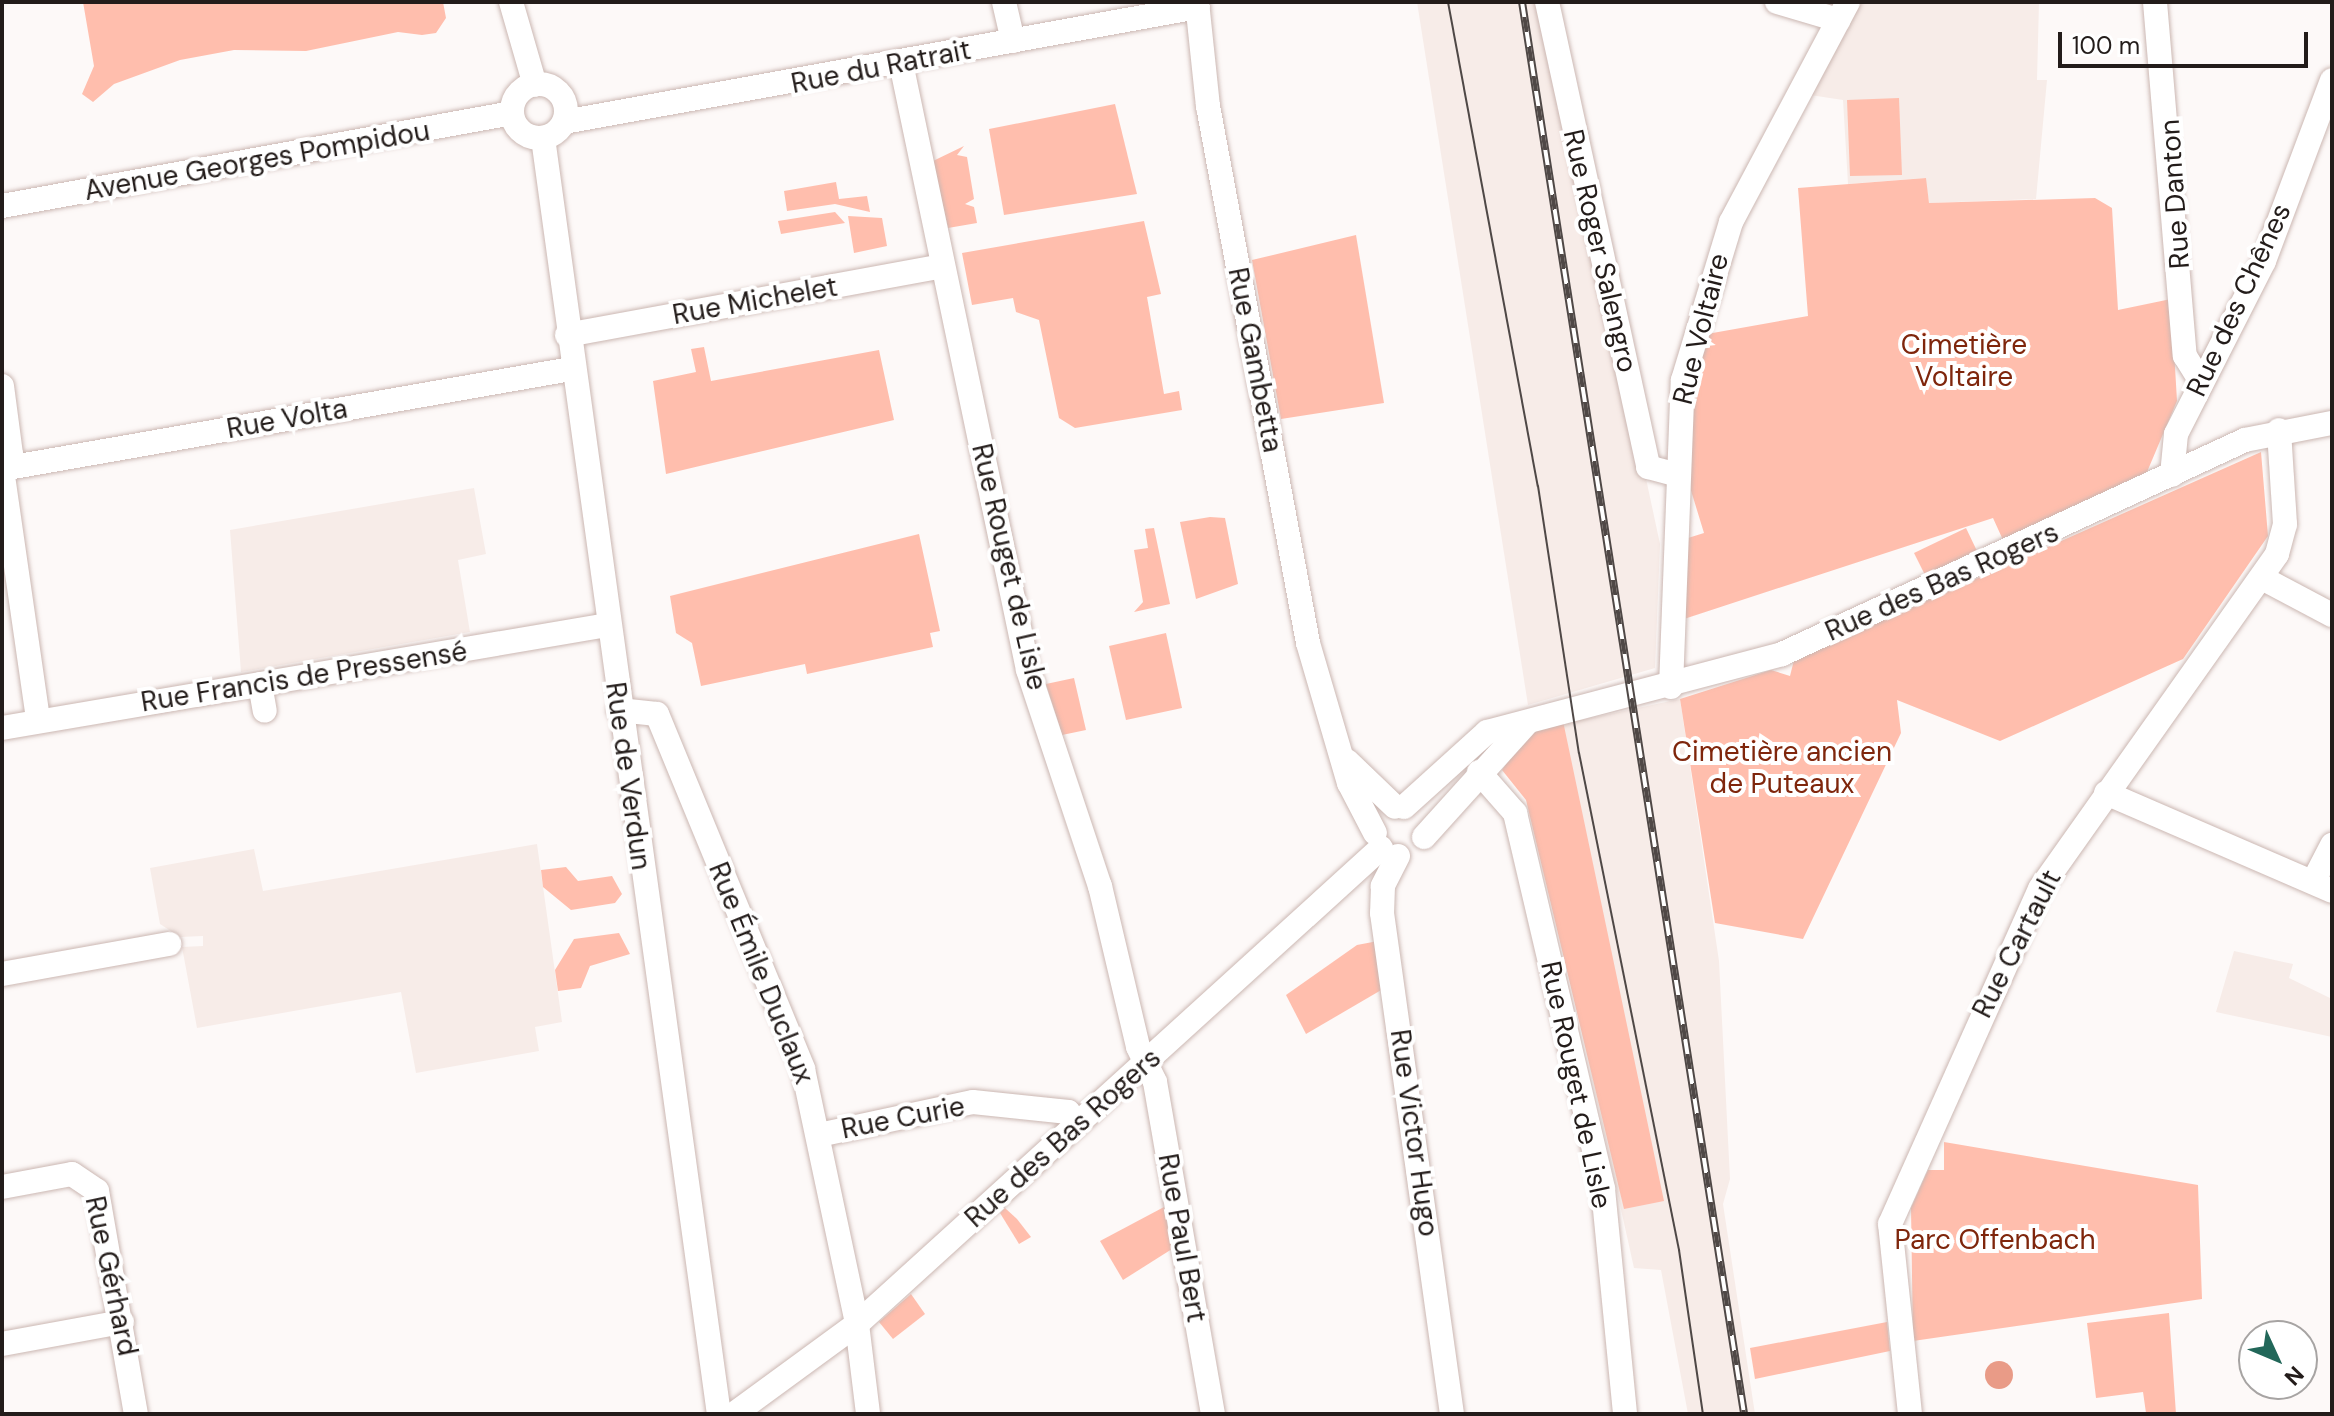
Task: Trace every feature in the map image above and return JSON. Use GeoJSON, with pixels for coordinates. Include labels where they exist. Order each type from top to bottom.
{"type":"FeatureCollection","features":[{"type":"Feature","properties":{"kind":"street"},"geometry":{"type":"LineString","coordinates":[[511,2],[535,85]]}},
{"type":"Feature","properties":{"kind":"street"},"geometry":{"type":"LineString","coordinates":[[1004,2],[1013,41]]}},
{"type":"Feature","properties":{"kind":"street","name":"Rue Roger Salengro"},"geometry":{"type":"LineString","coordinates":[[1547,2],[1648,467],[1678,475]]}},
{"type":"Feature","properties":{"kind":"street"},"geometry":{"type":"LineString","coordinates":[[1777,2],[1843,11]]}},
{"type":"Feature","properties":{"kind":"street","name":"Rue Danton"},"geometry":{"type":"LineString","coordinates":[[2155,2],[2185,356],[2201,382]]}},
{"type":"Feature","properties":{"kind":"street","name":"Rue du Ratrait"},"geometry":{"type":"LineString","coordinates":[[564,122],[901,63],[1013,41],[1140,10],[1198,5]]}},
{"type":"Feature","properties":{"kind":"street","name":"Rue Gambetta"},"geometry":{"type":"LineString","coordinates":[[1198,5],[1231,237],[1328,715],[1349,765],[1399,807]]}},
{"type":"Feature","properties":{"kind":"street","name":"Rue Voltaire"},"geometry":{"type":"LineString","coordinates":[[1671,687],[1683,380],[1722,242],[1843,11]]}},
{"type":"Feature","properties":{"kind":"street","name":"Rue Rouget de Lisle"},"geometry":{"type":"LineString","coordinates":[[901,63],[1028,670],[1100,886],[1146,1064]]}},
{"type":"Feature","properties":{"kind":"street","name":"Rue des Chênes"},"geometry":{"type":"LineString","coordinates":[[2172,475],[2170,452],[2201,382],[2264,261],[2332,80]]}},
{"type":"Feature","properties":{"kind":"street"},"geometry":{"type":"LineString","coordinates":[[535,85],[561,95],[564,122],[543,138],[523,133],[512,113],[518,95],[535,85]]}},
{"type":"Feature","properties":{"kind":"street","name":"Avenue Georges Pompidou"},"geometry":{"type":"LineString","coordinates":[[2,206],[512,113]]}},
{"type":"Feature","properties":{"kind":"street","name":"Rue de Verdun"},"geometry":{"type":"LineString","coordinates":[[543,138],[571,369],[719,1414]]}},
{"type":"Feature","properties":{"kind":"street","name":"Rue Michelet"},"geometry":{"type":"LineString","coordinates":[[567,335],[943,266]]}},
{"type":"Feature","properties":{"kind":"street","name":"Rue Volta"},"geometry":{"type":"LineString","coordinates":[[2,469],[571,369]]}},
{"type":"Feature","properties":{"kind":"street"},"geometry":{"type":"LineString","coordinates":[[2,386],[11,454],[2,469],[38,720]]}},
{"type":"Feature","properties":{"kind":"street","name":"Rue des Bas Rogers"},"geometry":{"type":"LineString","coordinates":[[1399,807],[1487,732],[1541,715],[1671,687],[1782,654],[2172,475],[2279,430],[2332,423]]}},
{"type":"Feature","properties":{"kind":"street","name":"Rue Cartault"},"geometry":{"type":"LineString","coordinates":[[1910,1414],[1890,1224],[2040,889],[2262,578],[2285,524],[2279,430]]}},
{"type":"Feature","properties":{"kind":"street"},"geometry":{"type":"LineString","coordinates":[[2262,578],[2332,615]]}},
{"type":"Feature","properties":{"kind":"street","name":"Rue Francis de Pressensé"},"geometry":{"type":"LineString","coordinates":[[2,728],[607,625]]}},
{"type":"Feature","properties":{"kind":"street"},"geometry":{"type":"LineString","coordinates":[[260,684],[265,711]]}},
{"type":"Feature","properties":{"kind":"street","name":"Rue Émile Duclaux"},"geometry":{"type":"LineString","coordinates":[[619,710],[657,714],[803,1069],[857,1324],[868,1414]]}},
{"type":"Feature","properties":{"kind":"street","name":"Rue Gambetta"},"geometry":{"type":"LineString","coordinates":[[1328,715],[1385,845]]}},
{"type":"Feature","properties":{"kind":"street","name":"Rue des Bas Rogers"},"geometry":{"type":"LineString","coordinates":[[1424,837],[1514,732],[1541,715]]}},
{"type":"Feature","properties":{"kind":"street","name":"Rue Rouget de Lisle"},"geometry":{"type":"LineString","coordinates":[[1479,772],[1515,813],[1603,1189],[1625,1414]]}},
{"type":"Feature","properties":{"kind":"street"},"geometry":{"type":"LineString","coordinates":[[2103,797],[2322,886],[2332,845]]}},
{"type":"Feature","properties":{"kind":"street"},"geometry":{"type":"LineString","coordinates":[[1399,807],[1422,821],[1424,837],[1417,849],[1385,845],[1378,819],[1399,807]]}},
{"type":"Feature","properties":{"kind":"street","name":"Rue des Bas Rogers"},"geometry":{"type":"LineString","coordinates":[[734,1414],[857,1324],[1385,845]]}},
{"type":"Feature","properties":{"kind":"street","name":"Rue Victor Hugo"},"geometry":{"type":"LineString","coordinates":[[1385,845],[1382,913],[1452,1414]]}},
{"type":"Feature","properties":{"kind":"street"},"geometry":{"type":"LineString","coordinates":[[2,974],[169,944]]}},
{"type":"Feature","properties":{"kind":"street","name":"Rue Paul Bert"},"geometry":{"type":"LineString","coordinates":[[1146,1064],[1155,1082],[1213,1414]]}},
{"type":"Feature","properties":{"kind":"street","name":"Rue Curie"},"geometry":{"type":"LineString","coordinates":[[819,1135],[973,1102],[1068,1112],[1078,1123]]}},
{"type":"Feature","properties":{"kind":"street","name":"Rue Gérhard"},"geometry":{"type":"LineString","coordinates":[[2,1187],[72,1174],[88,1179],[97,1191],[136,1414]]}},
{"type":"Feature","properties":{"kind":"street"},"geometry":{"type":"LineString","coordinates":[[2,1344],[122,1322]]}},
{"type":"Feature","properties":{"kind":"shaded area"},"geometry":{"type":"Polygon","coordinates":[[[1417,2],[1544,2],[1660,544],[1655,668],[1528,705],[1417,2]]]}},
{"type":"Feature","properties":{"kind":"shaded area"},"geometry":{"type":"Polygon","coordinates":[[[1860,2],[2039,2],[2037,80],[2047,80],[2036,199],[1929,203],[1925,178],[1848,184],[1843,100],[1810,95],[1860,2]]]}},
{"type":"Feature","properties":{"kind":"shaded area"},"geometry":{"type":"Polygon","coordinates":[[[474,488],[486,554],[458,560],[470,632],[241,672],[230,530],[474,488]]]}},
{"type":"Feature","properties":{"kind":"shaded area"},"geometry":{"type":"Polygon","coordinates":[[[1680,699],[1719,961],[1730,1179],[1723,1204],[1755,1414],[1688,1414],[1661,1270],[1634,1268],[1570,979],[1558,725],[1680,699]]]}},
{"type":"Feature","properties":{"kind":"shaded area"},"geometry":{"type":"Polygon","coordinates":[[[537,844],[562,1022],[535,1027],[539,1051],[416,1073],[401,992],[197,1028],[182,947],[203,946],[203,936],[180,937],[160,924],[150,868],[254,849],[263,891],[537,844]]]}},
{"type":"Feature","properties":{"kind":"shaded area"},"geometry":{"type":"Polygon","coordinates":[[[2234,951],[2293,964],[2289,978],[2332,999],[2332,1037],[2216,1012],[2234,951]]]}},
{"type":"Feature","properties":{"kind":"shaded area"},"geometry":{"type":"Polygon","coordinates":[[[1999,1361],[2009,1365],[2013,1375],[2009,1385],[1999,1389],[1989,1385],[1985,1375],[1989,1365],[1999,1361]]]}},
{"type":"Feature","properties":{"kind":"green space"},"geometry":{"type":"Polygon","coordinates":[[[83,2],[443,2],[446,18],[436,33],[398,32],[306,51],[234,50],[180,60],[114,84],[93,102],[82,94],[94,66],[83,2]]]}},
{"type":"Feature","properties":{"kind":"green space"},"geometry":{"type":"Polygon","coordinates":[[[1899,98],[1902,175],[1850,176],[1847,100],[1899,98]]]}},
{"type":"Feature","properties":{"kind":"green space"},"geometry":{"type":"Polygon","coordinates":[[[1115,104],[1137,194],[1004,215],[989,129],[1115,104]]]}},
{"type":"Feature","properties":{"kind":"green space"},"geometry":{"type":"Polygon","coordinates":[[[964,146],[957,155],[967,157],[974,199],[965,204],[974,207],[977,223],[948,228],[933,161],[964,146]]]}},
{"type":"Feature","properties":{"kind":"green space","name":"Cimetière Voltaire"},"geometry":{"type":"Polygon","coordinates":[[[1926,178],[1929,203],[2095,198],[2112,208],[2118,310],[2171,299],[2177,401],[2147,472],[2003,540],[1993,518],[1684,619],[1688,538],[1704,533],[1689,484],[1693,383],[1707,334],[1808,316],[1798,188],[1926,178]]]}},
{"type":"Feature","properties":{"kind":"green space"},"geometry":{"type":"Polygon","coordinates":[[[836,182],[839,199],[867,196],[870,212],[835,204],[787,211],[784,191],[836,182]]]}},
{"type":"Feature","properties":{"kind":"green space"},"geometry":{"type":"Polygon","coordinates":[[[835,212],[845,223],[781,234],[778,221],[835,212]]]}},
{"type":"Feature","properties":{"kind":"green space"},"geometry":{"type":"Polygon","coordinates":[[[848,216],[882,218],[887,246],[854,253],[848,216]]]}},
{"type":"Feature","properties":{"kind":"green space"},"geometry":{"type":"Polygon","coordinates":[[[1144,221],[1161,294],[1147,297],[1164,394],[1179,391],[1182,410],[1075,428],[1059,418],[1039,320],[1016,312],[1013,298],[972,305],[962,253],[1144,221]]]}},
{"type":"Feature","properties":{"kind":"green space"},"geometry":{"type":"Polygon","coordinates":[[[1356,235],[1384,403],[1281,419],[1252,260],[1356,235]]]}},
{"type":"Feature","properties":{"kind":"green space"},"geometry":{"type":"Polygon","coordinates":[[[704,347],[711,381],[879,350],[894,420],[666,474],[653,381],[696,372],[691,349],[704,347]]]}},
{"type":"Feature","properties":{"kind":"green space","name":"Cimetière ancien de Puteaux"},"geometry":{"type":"Polygon","coordinates":[[[2261,452],[2268,536],[2183,659],[2000,741],[1897,700],[1901,733],[1803,939],[1715,923],[1680,699],[1771,670],[1790,676],[1794,660],[2261,452]]]}},
{"type":"Feature","properties":{"kind":"green space"},"geometry":{"type":"Polygon","coordinates":[[[1225,518],[1238,584],[1196,599],[1180,522],[1225,518]]]}},
{"type":"Feature","properties":{"kind":"green space"},"geometry":{"type":"Polygon","coordinates":[[[1154,528],[1170,604],[1134,612],[1143,602],[1134,550],[1148,548],[1145,529],[1154,528]]]}},
{"type":"Feature","properties":{"kind":"green space"},"geometry":{"type":"Polygon","coordinates":[[[1966,528],[1977,551],[1925,575],[1914,553],[1966,528]]]}},
{"type":"Feature","properties":{"kind":"green space"},"geometry":{"type":"Polygon","coordinates":[[[919,534],[940,631],[930,633],[933,647],[807,674],[805,664],[701,686],[692,643],[676,633],[670,596],[919,534]]]}},
{"type":"Feature","properties":{"kind":"green space"},"geometry":{"type":"Polygon","coordinates":[[[1166,633],[1182,708],[1126,720],[1109,646],[1166,633]]]}},
{"type":"Feature","properties":{"kind":"green space"},"geometry":{"type":"Polygon","coordinates":[[[1074,678],[1086,730],[1062,735],[1046,684],[1074,678]]]}},
{"type":"Feature","properties":{"kind":"green space"},"geometry":{"type":"Polygon","coordinates":[[[1563,721],[1664,1201],[1624,1209],[1526,800],[1502,770],[1527,734],[1563,721]]]}},
{"type":"Feature","properties":{"kind":"green space"},"geometry":{"type":"Polygon","coordinates":[[[566,867],[578,881],[612,876],[622,894],[615,903],[571,910],[543,887],[541,870],[566,867]]]}},
{"type":"Feature","properties":{"kind":"green space"},"geometry":{"type":"Polygon","coordinates":[[[619,933],[630,954],[590,966],[581,988],[558,991],[555,970],[574,939],[619,933]]]}},
{"type":"Feature","properties":{"kind":"green space"},"geometry":{"type":"Polygon","coordinates":[[[1378,941],[1383,989],[1306,1034],[1286,995],[1357,945],[1378,941]]]}},
{"type":"Feature","properties":{"kind":"green space","name":"Parc Offenbach"},"geometry":{"type":"Polygon","coordinates":[[[1944,1142],[2198,1185],[2202,1299],[1913,1341],[1911,1208],[1928,1170],[1944,1170],[1944,1142]]]}},
{"type":"Feature","properties":{"kind":"green space"},"geometry":{"type":"Polygon","coordinates":[[[1164,1207],[1172,1249],[1123,1280],[1100,1241],[1164,1207]]]}},
{"type":"Feature","properties":{"kind":"green space"},"geometry":{"type":"Polygon","coordinates":[[[1005,1208],[1031,1237],[1019,1244],[1000,1213],[1005,1208]]]}},
{"type":"Feature","properties":{"kind":"green space"},"geometry":{"type":"Polygon","coordinates":[[[911,1294],[925,1314],[893,1339],[879,1322],[911,1294]]]}},
{"type":"Feature","properties":{"kind":"green space"},"geometry":{"type":"Polygon","coordinates":[[[2169,1313],[2176,1414],[2146,1414],[2153,1412],[2146,1413],[2143,1392],[2096,1398],[2087,1323],[2169,1313]]]}},
{"type":"Feature","properties":{"kind":"green space"},"geometry":{"type":"Polygon","coordinates":[[[1887,1322],[1890,1351],[1755,1379],[1750,1348],[1887,1322]]]}},
{"type":"Feature","properties":{"kind":"tram line"},"geometry":{"type":"LineString","coordinates":[[1448,2],[1538,486],[1579,753],[1679,1250],[1703,1414]]}},
{"type":"Feature","properties":{"kind":"railway"},"geometry":{"type":"LineString","coordinates":[[1522,2],[1744,1414]]}}]}
